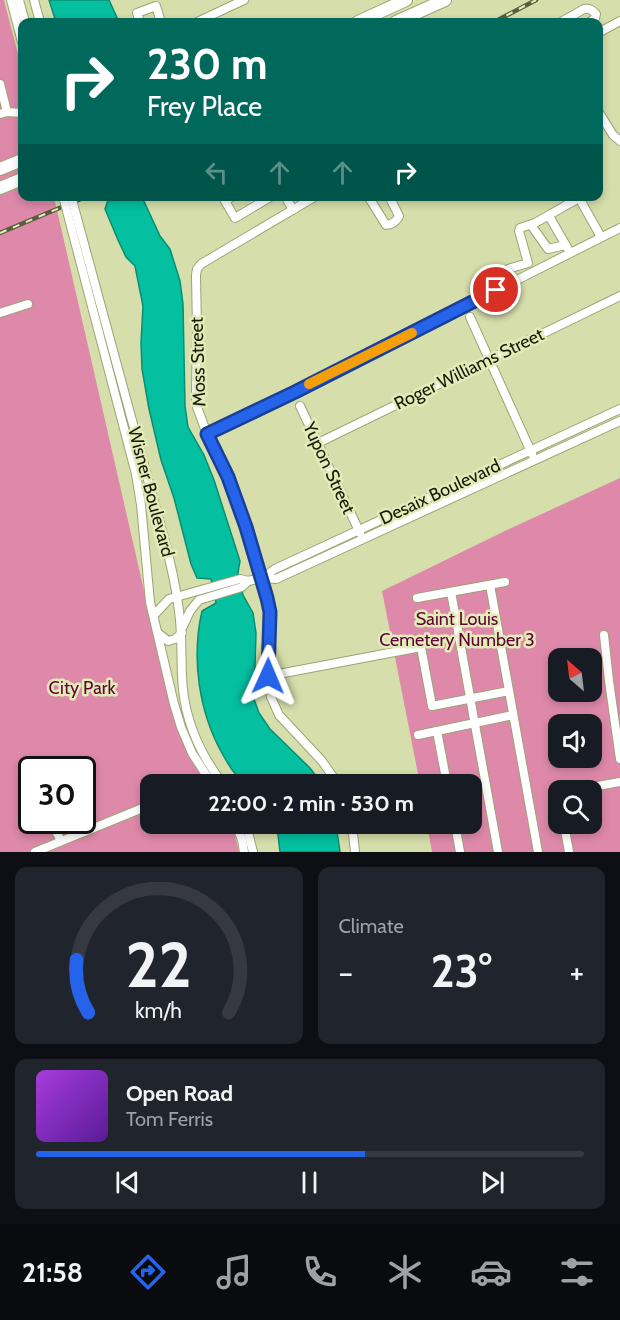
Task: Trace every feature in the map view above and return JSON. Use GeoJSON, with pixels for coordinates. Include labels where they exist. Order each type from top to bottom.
{"type":"FeatureCollection","features":[{"type":"Feature","properties":{"kind":"highway"},"geometry":{"type":"LineString","coordinates":[[367,18],[406,0]]}},
{"type":"Feature","properties":{"kind":"highway"},"geometry":{"type":"LineString","coordinates":[[405,18],[445,0]]}},
{"type":"Feature","properties":{"kind":"highway"},"geometry":{"type":"LineString","coordinates":[[0,169],[18,162]]}},
{"type":"Feature","properties":{"kind":"highway"},"geometry":{"type":"LineString","coordinates":[[0,188],[18,181]]}},
{"type":"Feature","properties":{"kind":"street"},"geometry":{"type":"LineString","coordinates":[[11,0],[18,27]]}},
{"type":"Feature","properties":{"kind":"street"},"geometry":{"type":"LineString","coordinates":[[19,0],[24,18]]}},
{"type":"Feature","properties":{"kind":"street"},"geometry":{"type":"LineString","coordinates":[[34,0],[39,18]]}},
{"type":"Feature","properties":{"kind":"street"},"geometry":{"type":"LineString","coordinates":[[202,18],[224,4],[244,0]]}},
{"type":"Feature","properties":{"kind":"street"},"geometry":{"type":"LineString","coordinates":[[139,18],[137,13],[156,6],[160,18]]}},
{"type":"Feature","properties":{"kind":"street"},"geometry":{"type":"LineString","coordinates":[[568,18],[584,9],[591,10],[596,14],[596,18]]}},
{"type":"Feature","properties":{"kind":"street"},"geometry":{"type":"LineString","coordinates":[[603,30],[620,21]]}},
{"type":"Feature","properties":{"kind":"street"},"geometry":{"type":"LineString","coordinates":[[0,84],[3,113]]}},
{"type":"Feature","properties":{"kind":"street"},"geometry":{"type":"LineString","coordinates":[[603,120],[612,135],[620,141]]}},
{"type":"Feature","properties":{"kind":"street","name":"Wisner Boulevard"},"geometry":{"type":"LineString","coordinates":[[64,201],[136,474],[150,602],[157,633],[181,727],[196,762],[204,774]]}},
{"type":"Feature","properties":{"kind":"street","name":"Wisner Boulevard"},"geometry":{"type":"LineString","coordinates":[[72,201],[169,556],[182,631],[182,684],[188,716],[198,744],[211,768],[210,774]]}},
{"type":"Feature","properties":{"kind":"street"},"geometry":{"type":"LineString","coordinates":[[225,201],[235,218],[264,201]]}},
{"type":"Feature","properties":{"kind":"street"},"geometry":{"type":"LineString","coordinates":[[288,201],[293,210],[308,201]]}},
{"type":"Feature","properties":{"kind":"street"},"geometry":{"type":"LineString","coordinates":[[371,201],[386,225],[398,219],[399,216],[392,201]]}},
{"type":"Feature","properties":{"kind":"street"},"geometry":{"type":"LineString","coordinates":[[512,282],[508,269],[528,263],[519,231],[573,201]]}},
{"type":"Feature","properties":{"kind":"street"},"geometry":{"type":"LineString","coordinates":[[581,201],[601,237]]}},
{"type":"Feature","properties":{"kind":"street","name":"Moss Street"},"geometry":{"type":"LineString","coordinates":[[293,210],[201,264],[197,269],[196,396],[197,407],[228,477],[262,578],[270,612],[268,676],[271,697],[279,715],[322,761],[331,774]]}},
{"type":"Feature","properties":{"kind":"street"},"geometry":{"type":"LineString","coordinates":[[549,216],[568,249]]}},
{"type":"Feature","properties":{"kind":"street"},"geometry":{"type":"LineString","coordinates":[[531,225],[548,249],[568,249]]}},
{"type":"Feature","properties":{"kind":"street"},"geometry":{"type":"LineString","coordinates":[[207,434],[512,282],[568,249],[620,228]]}},
{"type":"Feature","properties":{"kind":"street","name":"Roger Williams Street"},"geometry":{"type":"LineString","coordinates":[[318,443],[620,296]]}},
{"type":"Feature","properties":{"kind":"street"},"geometry":{"type":"LineString","coordinates":[[0,313],[28,304]]}},
{"type":"Feature","properties":{"kind":"street"},"geometry":{"type":"LineString","coordinates":[[470,317],[535,460]]}},
{"type":"Feature","properties":{"kind":"street","name":"Yupon Street"},"geometry":{"type":"LineString","coordinates":[[300,406],[363,540]]}},
{"type":"Feature","properties":{"kind":"street","name":"Desaix Boulevard"},"geometry":{"type":"LineString","coordinates":[[262,578],[274,569],[620,409]]}},
{"type":"Feature","properties":{"kind":"street"},"geometry":{"type":"LineString","coordinates":[[610,413],[617,422],[619,432]]}},
{"type":"Feature","properties":{"kind":"street","name":"Desaix Boulevard"},"geometry":{"type":"LineString","coordinates":[[154,615],[169,599],[177,596],[213,591],[262,578],[276,579],[617,422]]}},
{"type":"Feature","properties":{"kind":"street"},"geometry":{"type":"LineString","coordinates":[[417,598],[505,582]]}},
{"type":"Feature","properties":{"kind":"street"},"geometry":{"type":"LineString","coordinates":[[490,585],[538,852]]}},
{"type":"Feature","properties":{"kind":"street","name":"Desaix Boulevard"},"geometry":{"type":"LineString","coordinates":[[182,631],[190,611],[199,600],[213,591]]}},
{"type":"Feature","properties":{"kind":"street"},"geometry":{"type":"LineString","coordinates":[[451,592],[498,852]]}},
{"type":"Feature","properties":{"kind":"street"},"geometry":{"type":"LineString","coordinates":[[157,633],[168,641],[175,639],[182,631]]}},
{"type":"Feature","properties":{"kind":"street"},"geometry":{"type":"LineString","coordinates":[[604,635],[617,711],[620,759]]}},
{"type":"Feature","properties":{"kind":"street"},"geometry":{"type":"LineString","coordinates":[[268,676],[421,647],[432,706],[509,692]]}},
{"type":"Feature","properties":{"kind":"street"},"geometry":{"type":"LineString","coordinates":[[418,735],[513,715]]}},
{"type":"Feature","properties":{"kind":"street"},"geometry":{"type":"LineString","coordinates":[[437,731],[445,774]]}},
{"type":"Feature","properties":{"kind":"street"},"geometry":{"type":"LineString","coordinates":[[602,785],[620,782]]}},
{"type":"Feature","properties":{"kind":"street"},"geometry":{"type":"LineString","coordinates":[[41,851],[140,809]]}},
{"type":"Feature","properties":{"kind":"street"},"geometry":{"type":"LineString","coordinates":[[58,834],[61,841]]}},
{"type":"Feature","properties":{"kind":"street"},"geometry":{"type":"LineString","coordinates":[[239,834],[244,852]]}},
{"type":"Feature","properties":{"kind":"street"},"geometry":{"type":"LineString","coordinates":[[249,834],[254,852]]}},
{"type":"Feature","properties":{"kind":"street"},"geometry":{"type":"LineString","coordinates":[[353,834],[355,852]]}},
{"type":"Feature","properties":{"kind":"street"},"geometry":{"type":"LineString","coordinates":[[457,834],[460,852]]}},
{"type":"Feature","properties":{"kind":"street"},"geometry":{"type":"LineString","coordinates":[[566,834],[569,852]]}},
{"type":"Feature","properties":{"kind":"green space","name":"City Park"},"geometry":{"type":"Polygon","coordinates":[[[0,0],[4,0],[18,54],[18,201],[55,201],[172,713],[189,756],[201,774],[140,774],[140,834],[234,834],[239,852],[0,852],[0,0]]]}},
{"type":"Feature","properties":{"kind":"green space","name":"Saint Louis Cemetery Number 3"},"geometry":{"type":"Polygon","coordinates":[[[620,478],[620,852],[432,852],[429,834],[482,834],[482,774],[418,774],[382,591],[620,478]]]}},
{"type":"Feature","properties":{"kind":"water"},"geometry":{"type":"Polygon","coordinates":[[[49,0],[109,0],[117,18],[55,18],[49,0]]]}},
{"type":"Feature","properties":{"kind":"water"},"geometry":{"type":"Polygon","coordinates":[[[108,201],[144,201],[160,236],[170,249],[180,281],[183,304],[185,406],[188,427],[204,455],[214,480],[240,561],[238,573],[243,595],[253,613],[256,633],[254,699],[259,713],[270,729],[314,774],[236,774],[228,764],[208,722],[199,685],[197,648],[202,611],[216,603],[211,579],[197,578],[191,564],[174,498],[161,460],[142,369],[143,306],[135,266],[126,257],[105,209],[108,201]]]}},
{"type":"Feature","properties":{"kind":"water"},"geometry":{"type":"Polygon","coordinates":[[[337,834],[340,852],[280,852],[278,835],[337,834]]]}},
{"type":"Feature","properties":{"kind":"railway"},"geometry":{"type":"LineString","coordinates":[[502,18],[536,0]]}},
{"type":"Feature","properties":{"kind":"railway"},"geometry":{"type":"LineString","coordinates":[[0,233],[76,201]]}},
{"type":"Feature","properties":{"kind":"slow traffic"},"geometry":{"type":"LineString","coordinates":[[309,384],[412,333]]}},
{"type":"Feature","properties":{"kind":"route"},"geometry":{"type":"LineString","coordinates":[[268,676],[270,612],[262,578],[228,477],[207,434],[496,290]]}}]}
